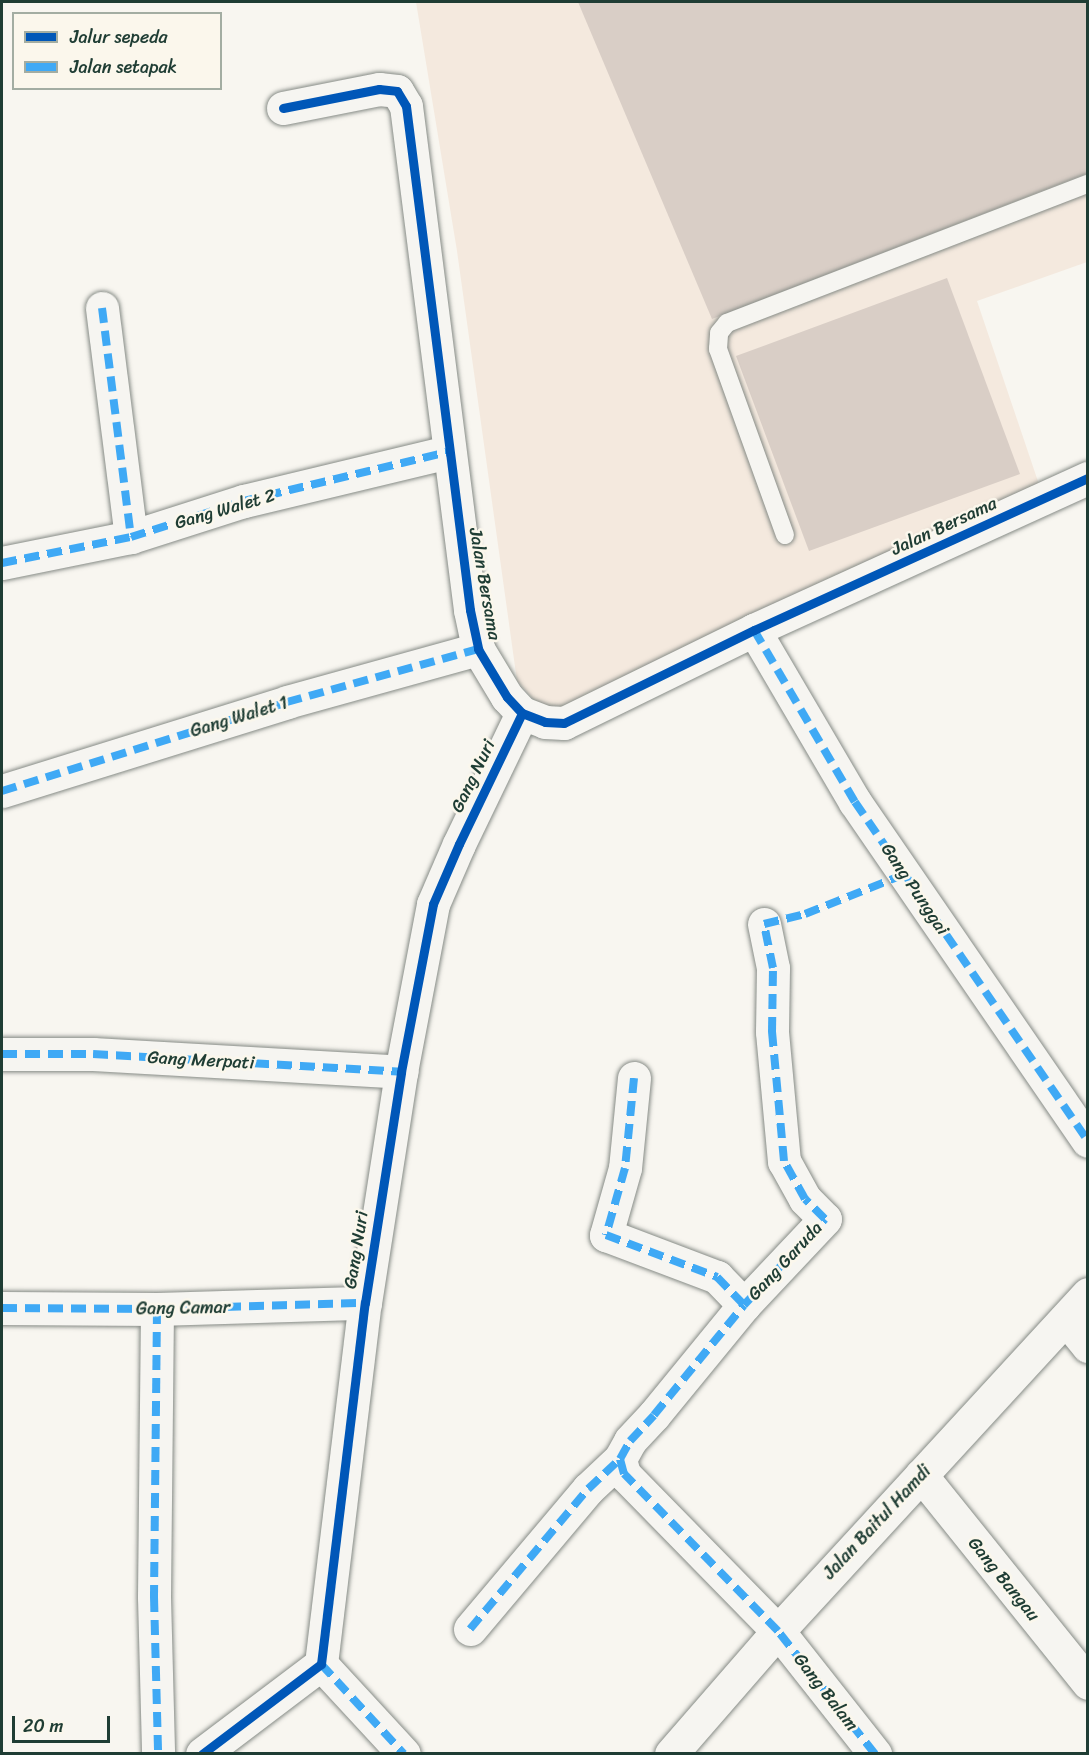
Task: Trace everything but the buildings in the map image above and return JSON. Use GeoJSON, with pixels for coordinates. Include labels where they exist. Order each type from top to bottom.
{"type":"FeatureCollection","features":[{"type":"Feature","properties":{"kind":"street","name":"Jalan Bersama"},"geometry":{"type":"LineString","coordinates":[[283,108],[379,89],[397,91],[406,106],[462,561],[478,649],[507,697],[522,713],[544,722],[564,723],[754,630],[1088,478]]}},
{"type":"Feature","properties":{"kind":"street"},"geometry":{"type":"LineString","coordinates":[[102,308],[131,537]]}},
{"type":"Feature","properties":{"kind":"street","name":"Gang Walet 2"},"geometry":{"type":"LineString","coordinates":[[2,564],[131,537],[244,501],[448,452]]}},
{"type":"Feature","properties":{"kind":"street","name":"Gang Punggai"},"geometry":{"type":"LineString","coordinates":[[754,630],[855,802],[1088,1141]]}},
{"type":"Feature","properties":{"kind":"street","name":"Gang Walet 1"},"geometry":{"type":"LineString","coordinates":[[2,791],[287,702],[478,649]]}},
{"type":"Feature","properties":{"kind":"street","name":"Gang Nuri"},"geometry":{"type":"LineString","coordinates":[[321,1664],[364,1303],[401,1072],[433,904],[522,713]]}},
{"type":"Feature","properties":{"kind":"street","name":"Gang Garuda"},"geometry":{"type":"LineString","coordinates":[[470,1629],[588,1489],[620,1459],[630,1441],[744,1305],[825,1219],[805,1199],[784,1161],[772,1032],[773,968],[764,924]]}},
{"type":"Feature","properties":{"kind":"street","name":"Gang Merpati"},"geometry":{"type":"LineString","coordinates":[[2,1054],[93,1054],[401,1072]]}},
{"type":"Feature","properties":{"kind":"street"},"geometry":{"type":"LineString","coordinates":[[634,1078],[626,1168],[606,1235],[717,1277],[744,1305]]}},
{"type":"Feature","properties":{"kind":"street","name":"Jalan Baitul Hamdi"},"geometry":{"type":"LineString","coordinates":[[671,1754],[778,1631],[1088,1294]]}},
{"type":"Feature","properties":{"kind":"street","name":"Gang Camar"},"geometry":{"type":"LineString","coordinates":[[2,1308],[157,1309],[364,1303]]}},
{"type":"Feature","properties":{"kind":"street"},"geometry":{"type":"LineString","coordinates":[[157,1309],[154,1597],[158,1754]]}},
{"type":"Feature","properties":{"kind":"street"},"geometry":{"type":"LineString","coordinates":[[1066,1318],[1088,1346]]}},
{"type":"Feature","properties":{"kind":"street"},"geometry":{"type":"LineString","coordinates":[[620,1459],[624,1474],[778,1631]]}},
{"type":"Feature","properties":{"kind":"street","name":"Gang Bangau"},"geometry":{"type":"LineString","coordinates":[[921,1475],[1088,1683]]}},
{"type":"Feature","properties":{"kind":"street","name":"Gang Balam"},"geometry":{"type":"LineString","coordinates":[[778,1631],[875,1754]]}},
{"type":"Feature","properties":{"kind":"street"},"geometry":{"type":"LineString","coordinates":[[202,1754],[321,1664],[404,1754]]}},
{"type":"Feature","properties":{"kind":"lane"},"geometry":{"type":"LineString","coordinates":[[785,535],[718,349],[719,333],[728,323],[1088,184]]}},
{"type":"Feature","properties":{"kind":"shaded area"},"geometry":{"type":"Polygon","coordinates":[[[416,2],[1087,2],[1087,262],[977,301],[1048,511],[561,730],[517,681],[457,251],[416,2]]]}},
{"type":"Feature","properties":{"kind":"marked path"},"geometry":{"type":"LineString","coordinates":[[102,308],[131,537]]}},
{"type":"Feature","properties":{"kind":"marked path"},"geometry":{"type":"LineString","coordinates":[[2,563],[131,537],[244,501],[448,452]]}},
{"type":"Feature","properties":{"kind":"marked path"},"geometry":{"type":"LineString","coordinates":[[754,630],[855,802],[1088,1141]]}},
{"type":"Feature","properties":{"kind":"marked path"},"geometry":{"type":"LineString","coordinates":[[2,791],[287,702],[478,649]]}},
{"type":"Feature","properties":{"kind":"marked path"},"geometry":{"type":"LineString","coordinates":[[875,1754],[778,1631],[624,1474],[620,1459],[630,1441],[744,1305],[825,1219],[805,1199],[784,1161],[772,1032],[773,968],[764,924],[805,914],[905,874]]}},
{"type":"Feature","properties":{"kind":"marked path"},"geometry":{"type":"LineString","coordinates":[[2,1054],[93,1054],[401,1072]]}},
{"type":"Feature","properties":{"kind":"marked path"},"geometry":{"type":"LineString","coordinates":[[634,1078],[625,1168],[606,1235],[717,1277],[744,1305]]}},
{"type":"Feature","properties":{"kind":"marked path"},"geometry":{"type":"LineString","coordinates":[[2,1308],[157,1309],[365,1303]]}},
{"type":"Feature","properties":{"kind":"marked path"},"geometry":{"type":"LineString","coordinates":[[157,1309],[154,1597],[158,1754]]}},
{"type":"Feature","properties":{"kind":"marked path"},"geometry":{"type":"LineString","coordinates":[[470,1629],[588,1489],[620,1459]]}},
{"type":"Feature","properties":{"kind":"marked path"},"geometry":{"type":"LineString","coordinates":[[321,1664],[404,1754]]}},
{"type":"Feature","properties":{"kind":"cycle path"},"geometry":{"type":"LineString","coordinates":[[283,108],[379,89],[397,91],[406,106],[470,610],[478,649],[507,697],[522,713],[545,722],[564,723],[754,630],[1088,478]]}},
{"type":"Feature","properties":{"kind":"cycle path"},"geometry":{"type":"LineString","coordinates":[[202,1754],[321,1664],[365,1303],[401,1072],[433,904],[522,713]]}}]}
